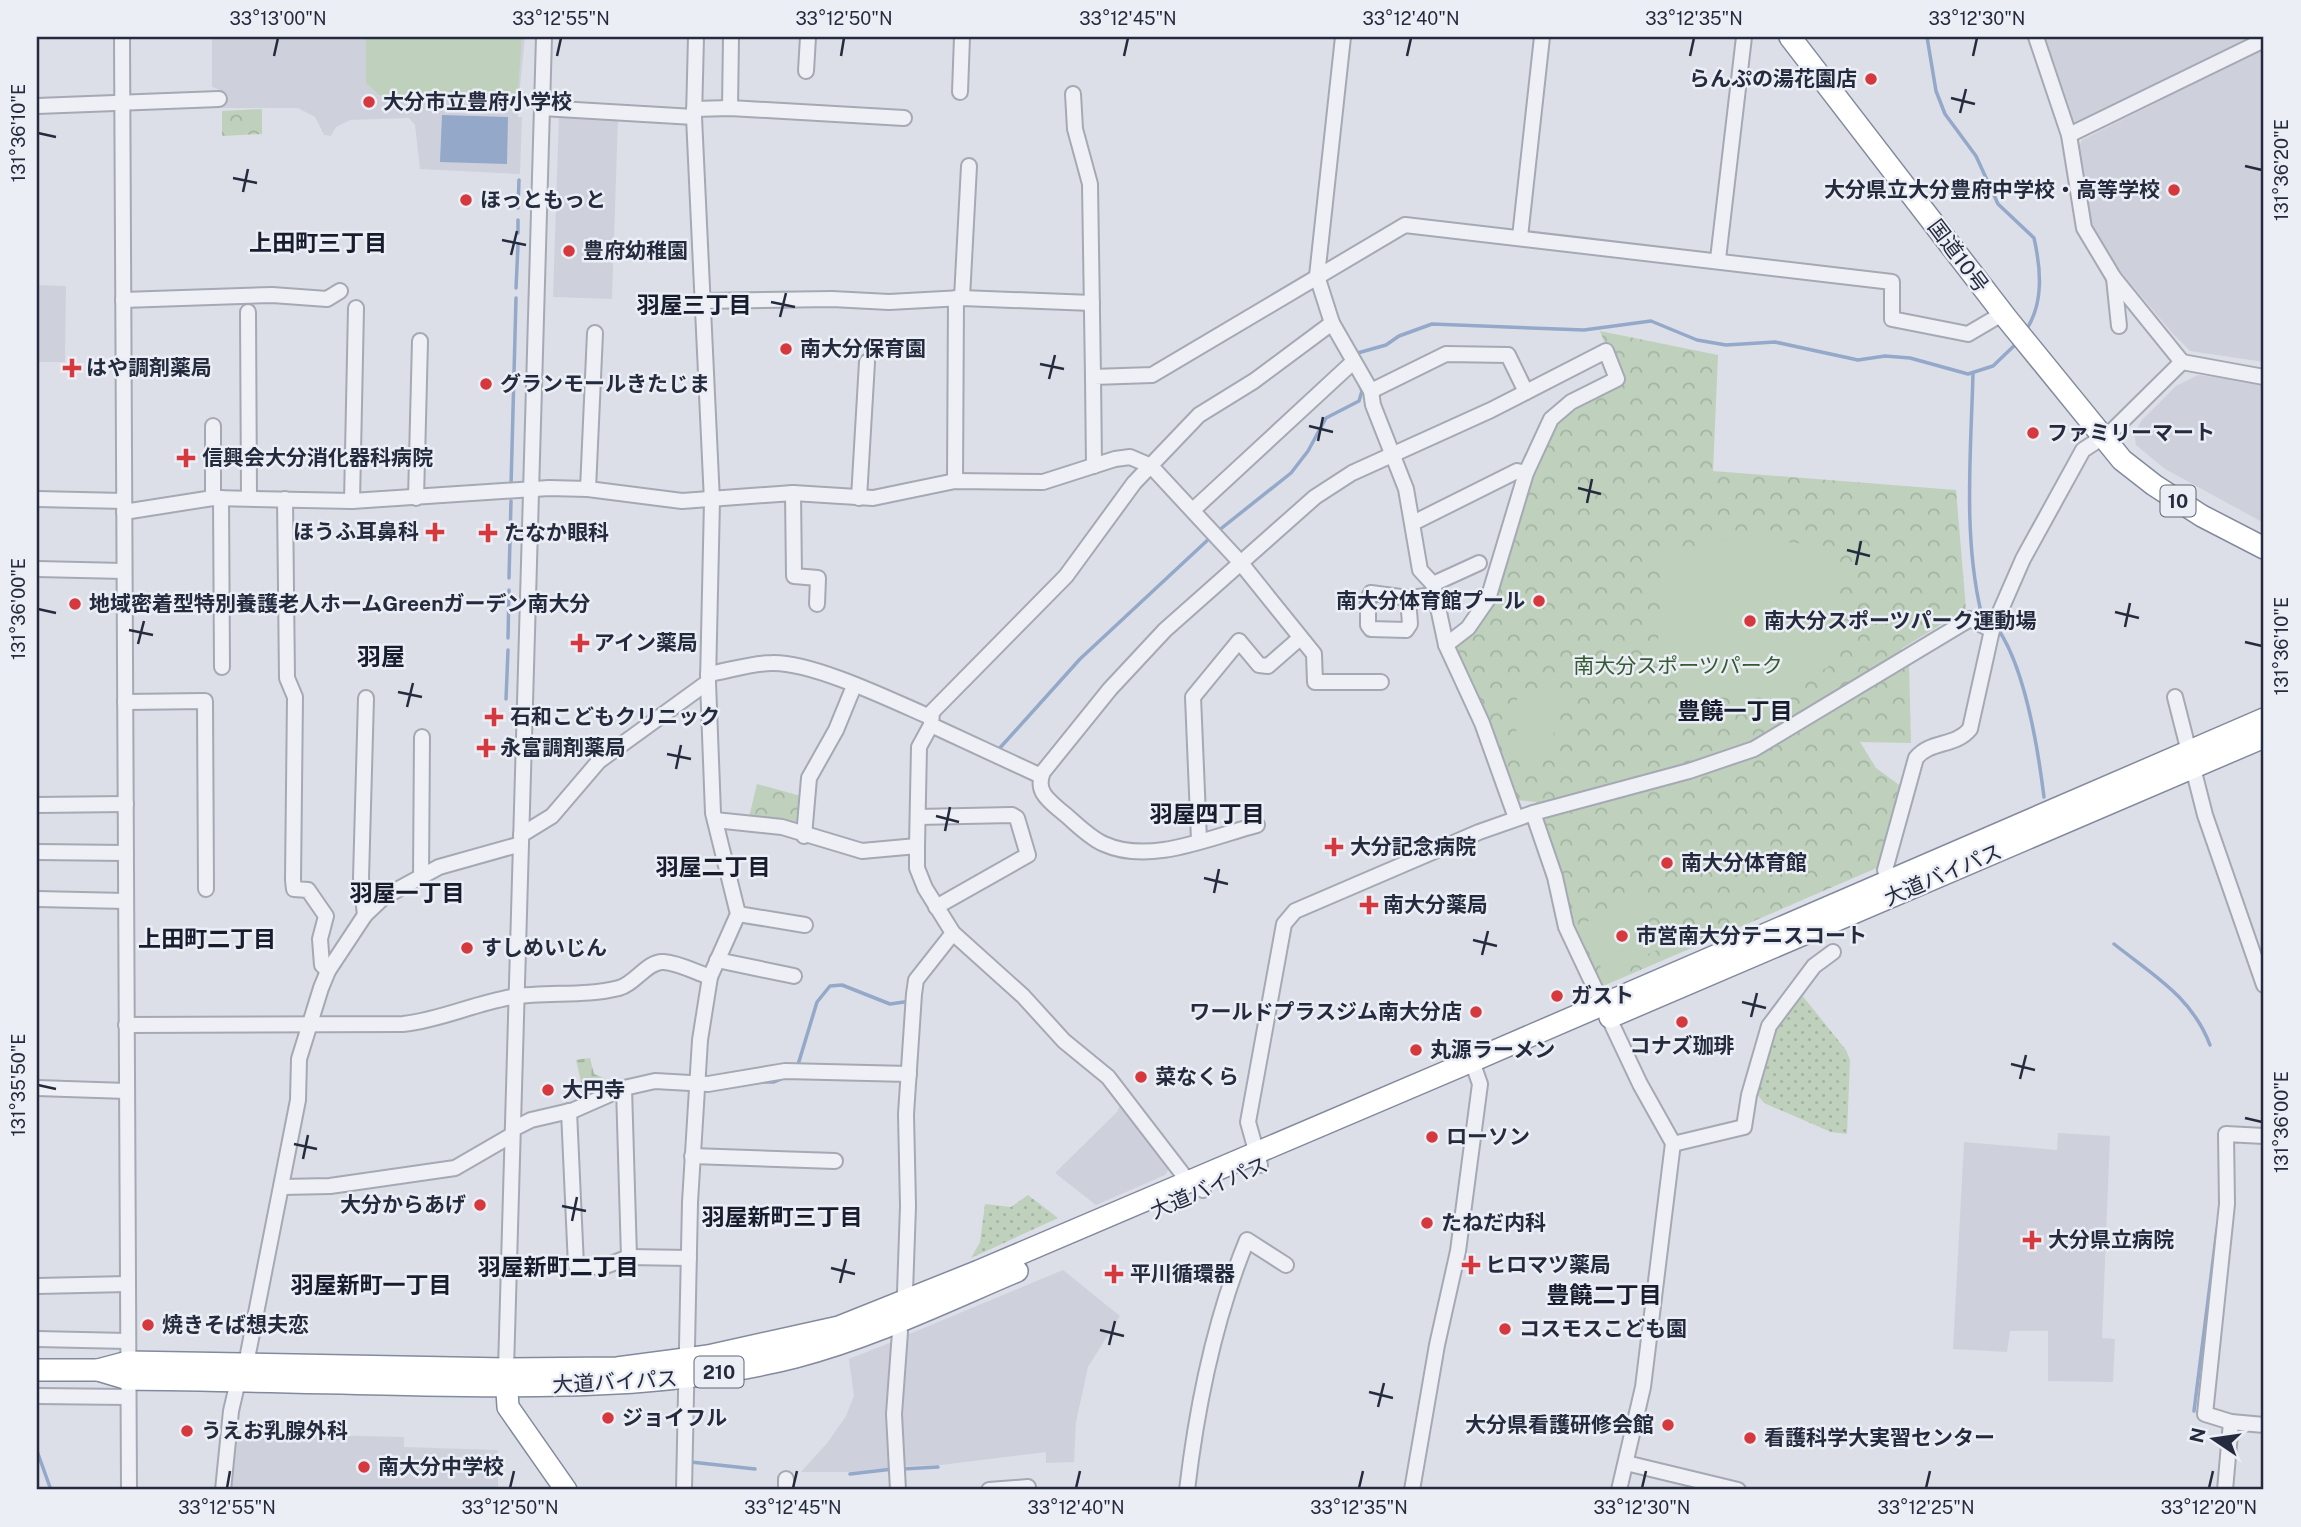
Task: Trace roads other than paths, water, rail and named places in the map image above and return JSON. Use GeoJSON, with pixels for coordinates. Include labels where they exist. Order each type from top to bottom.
{"type":"FeatureCollection","features":[{"type":"Feature","properties":{"kind":"highway","name":"国道10号"},"geometry":{"type":"LineString","coordinates":[[1790,37],[2005,317],[2122,460],[2154,485],[2202,516],[2264,548]]}},
{"type":"Feature","properties":{"kind":"highway","name":"国道10号"},"geometry":{"type":"LineString","coordinates":[[2104,438],[2164,481],[2264,534]]}},
{"type":"Feature","properties":{"kind":"highway","name":"大道バイパス"},"geometry":{"type":"LineString","coordinates":[[37,1370],[505,1378],[602,1386],[685,1369],[839,1327],[891,1316],[2189,760],[2264,719]]}},
{"type":"Feature","properties":{"kind":"highway","name":"大道バイパス"},"geometry":{"type":"LineString","coordinates":[[1607,1011],[1890,881],[2189,760],[2264,737]]}},
{"type":"Feature","properties":{"kind":"highway"},"geometry":{"type":"LineString","coordinates":[[505,1378],[508,1407],[566,1490]]}},
{"type":"Feature","properties":{"kind":"street"},"geometry":{"type":"LineString","coordinates":[[122,37],[129,1490]]}},
{"type":"Feature","properties":{"kind":"street"},"geometry":{"type":"LineString","coordinates":[[505,1378],[544,37]]}},
{"type":"Feature","properties":{"kind":"street"},"geometry":{"type":"LineString","coordinates":[[684,1490],[685,1369],[697,1083],[710,977],[738,914],[715,820],[708,678],[712,501],[694,113],[696,37]]}},
{"type":"Feature","properties":{"kind":"street"},"geometry":{"type":"LineString","coordinates":[[730,108],[732,37]]}},
{"type":"Feature","properties":{"kind":"street"},"geometry":{"type":"LineString","coordinates":[[806,71],[808,37]]}},
{"type":"Feature","properties":{"kind":"street"},"geometry":{"type":"LineString","coordinates":[[960,92],[962,37]]}},
{"type":"Feature","properties":{"kind":"street"},"geometry":{"type":"LineString","coordinates":[[1343,37],[1317,276],[1332,323],[1371,391],[1373,405],[1391,456],[1406,489],[1420,570],[1434,590],[1446,645],[1482,723],[1516,818]]}},
{"type":"Feature","properties":{"kind":"street"},"geometry":{"type":"LineString","coordinates":[[1520,237],[1542,37]]}},
{"type":"Feature","properties":{"kind":"street"},"geometry":{"type":"LineString","coordinates":[[1718,259],[1744,37]]}},
{"type":"Feature","properties":{"kind":"street"},"geometry":{"type":"LineString","coordinates":[[2036,37],[2069,135],[2084,228],[2114,278],[2182,362],[2264,377]]}},
{"type":"Feature","properties":{"kind":"street"},"geometry":{"type":"LineString","coordinates":[[2069,135],[2264,40]]}},
{"type":"Feature","properties":{"kind":"street"},"geometry":{"type":"LineString","coordinates":[[1073,94],[1075,129],[1090,184],[1094,466]]}},
{"type":"Feature","properties":{"kind":"street"},"geometry":{"type":"LineString","coordinates":[[37,106],[219,99]]}},
{"type":"Feature","properties":{"kind":"street"},"geometry":{"type":"LineString","coordinates":[[542,107],[694,113],[730,108],[904,118]]}},
{"type":"Feature","properties":{"kind":"street"},"geometry":{"type":"LineString","coordinates":[[955,481],[959,298],[969,166]]}},
{"type":"Feature","properties":{"kind":"street"},"geometry":{"type":"LineString","coordinates":[[1093,377],[1152,375],[1405,225],[1718,259],[1892,282],[1892,319],[1944,331],[1968,334],[2005,317]]}},
{"type":"Feature","properties":{"kind":"street"},"geometry":{"type":"LineString","coordinates":[[2114,278],[2119,326]]}},
{"type":"Feature","properties":{"kind":"street"},"geometry":{"type":"LineString","coordinates":[[123,300],[272,295],[327,299],[340,291]]}},
{"type":"Feature","properties":{"kind":"street"},"geometry":{"type":"LineString","coordinates":[[701,300],[832,299],[889,302],[959,298],[1093,303]]}},
{"type":"Feature","properties":{"kind":"street"},"geometry":{"type":"LineString","coordinates":[[352,501],[356,308]]}},
{"type":"Feature","properties":{"kind":"street"},"geometry":{"type":"LineString","coordinates":[[248,312],[248,497]]}},
{"type":"Feature","properties":{"kind":"street"},"geometry":{"type":"LineString","coordinates":[[1196,1186],[1108,1077],[1064,1041],[1023,996],[953,933],[936,907],[917,868],[919,747],[931,721],[1066,576],[1134,483],[1204,410],[1254,381],[1332,323]]}},
{"type":"Feature","properties":{"kind":"street"},"geometry":{"type":"LineString","coordinates":[[588,489],[595,333]]}},
{"type":"Feature","properties":{"kind":"street"},"geometry":{"type":"LineString","coordinates":[[416,498],[420,341]]}},
{"type":"Feature","properties":{"kind":"street"},"geometry":{"type":"LineString","coordinates":[[1257,825],[1157,850],[1111,847],[1093,837],[1045,798],[1041,791],[1041,776],[1110,689],[1165,630],[1294,514],[1336,483],[1606,351],[1617,379],[1571,402],[1551,419],[1525,474],[1488,599],[1468,628],[1446,645]]}},
{"type":"Feature","properties":{"kind":"street"},"geometry":{"type":"LineString","coordinates":[[1371,391],[1446,354],[1508,355],[1526,392]]}},
{"type":"Feature","properties":{"kind":"street"},"geometry":{"type":"LineString","coordinates":[[859,498],[867,362]]}},
{"type":"Feature","properties":{"kind":"street"},"geometry":{"type":"LineString","coordinates":[[1193,509],[1353,362]]}},
{"type":"Feature","properties":{"kind":"street"},"geometry":{"type":"LineString","coordinates":[[1890,881],[1885,870],[1916,758],[1924,749],[1961,740],[1970,729],[1992,629],[2023,559],[2083,450],[2104,438],[2182,362]]}},
{"type":"Feature","properties":{"kind":"street"},"geometry":{"type":"LineString","coordinates":[[213,426],[222,667]]}},
{"type":"Feature","properties":{"kind":"street"},"geometry":{"type":"LineString","coordinates":[[37,499],[124,507],[217,498],[352,501],[531,489],[588,489],[712,501],[793,493],[859,498],[882,497],[955,481],[1027,484],[1130,457],[1151,466],[1240,562],[1314,654],[1315,682],[1381,682]]}},
{"type":"Feature","properties":{"kind":"street"},"geometry":{"type":"LineString","coordinates":[[1413,523],[1517,471],[1525,474]]}},
{"type":"Feature","properties":{"kind":"street"},"geometry":{"type":"LineString","coordinates":[[793,493],[794,576],[818,578],[817,604]]}},
{"type":"Feature","properties":{"kind":"street"},"geometry":{"type":"LineString","coordinates":[[285,499],[287,678],[295,697],[293,880],[294,889],[308,890],[326,916],[320,951],[321,965],[328,971]]}},
{"type":"Feature","properties":{"kind":"street"},"geometry":{"type":"LineString","coordinates":[[1408,598],[1434,590],[1479,563]]}},
{"type":"Feature","properties":{"kind":"street"},"geometry":{"type":"LineString","coordinates":[[37,569],[124,571]]}},
{"type":"Feature","properties":{"kind":"street"},"geometry":{"type":"LineString","coordinates":[[1258,1159],[1248,1122],[1284,924],[1295,911],[1516,818],[1689,771],[1754,749],[1970,619],[1992,629]]}},
{"type":"Feature","properties":{"kind":"street"},"geometry":{"type":"LineString","coordinates":[[1199,840],[1193,697],[1239,641],[1259,665],[1268,666],[1300,638]]}},
{"type":"Feature","properties":{"kind":"street"},"geometry":{"type":"LineString","coordinates":[[223,1490],[230,1411],[242,1372],[282,1187],[286,1151],[298,1100],[299,1059],[328,971],[365,915],[384,897],[461,859],[521,839],[552,816],[599,761],[708,678],[769,663],[784,664],[854,685],[1041,776]]}},
{"type":"Feature","properties":{"kind":"street"},"geometry":{"type":"LineString","coordinates":[[804,836],[809,779],[836,730],[854,685]]}},
{"type":"Feature","properties":{"kind":"street"},"geometry":{"type":"LineString","coordinates":[[2175,697],[2189,760],[2264,984]]}},
{"type":"Feature","properties":{"kind":"street"},"geometry":{"type":"LineString","coordinates":[[365,915],[361,878],[366,698]]}},
{"type":"Feature","properties":{"kind":"street"},"geometry":{"type":"LineString","coordinates":[[125,702],[205,701],[206,889]]}},
{"type":"Feature","properties":{"kind":"street"},"geometry":{"type":"LineString","coordinates":[[421,877],[422,737]]}},
{"type":"Feature","properties":{"kind":"street"},"geometry":{"type":"LineString","coordinates":[[37,805],[125,804]]}},
{"type":"Feature","properties":{"kind":"street"},"geometry":{"type":"LineString","coordinates":[[1533,813],[1553,870],[1566,927],[1636,1075],[1666,1125],[1673,1144],[1643,1387],[1619,1490]]}},
{"type":"Feature","properties":{"kind":"street"},"geometry":{"type":"LineString","coordinates":[[918,817],[1012,815],[1017,818],[1028,855],[936,907]]}},
{"type":"Feature","properties":{"kind":"street"},"geometry":{"type":"LineString","coordinates":[[715,820],[782,827],[804,836],[862,851],[917,846]]}},
{"type":"Feature","properties":{"kind":"street"},"geometry":{"type":"LineString","coordinates":[[37,852],[126,853]]}},
{"type":"Feature","properties":{"kind":"street"},"geometry":{"type":"LineString","coordinates":[[37,899],[126,901]]}},
{"type":"Feature","properties":{"kind":"street"},"geometry":{"type":"LineString","coordinates":[[738,914],[805,925]]}},
{"type":"Feature","properties":{"kind":"street"},"geometry":{"type":"LineString","coordinates":[[916,1306],[905,1292],[909,1030],[916,980],[953,933]]}},
{"type":"Feature","properties":{"kind":"street"},"geometry":{"type":"LineString","coordinates":[[1673,1144],[1744,1127],[1749,1095],[1769,1026],[1805,976],[1833,952]]}},
{"type":"Feature","properties":{"kind":"street"},"geometry":{"type":"LineString","coordinates":[[717,960],[794,976]]}},
{"type":"Feature","properties":{"kind":"street"},"geometry":{"type":"LineString","coordinates":[[126,1026],[421,1022],[484,1002],[516,996],[590,994],[623,987],[654,963],[663,961],[710,977]]}},
{"type":"Feature","properties":{"kind":"street"},"geometry":{"type":"LineString","coordinates":[[1412,1490],[1437,1345],[1458,1251],[1480,1084],[1474,1068]]}},
{"type":"Feature","properties":{"kind":"street"},"geometry":{"type":"LineString","coordinates":[[282,1187],[330,1186],[455,1168],[531,1120],[569,1111],[624,1088],[655,1081],[708,1084],[785,1071],[908,1074]]}},
{"type":"Feature","properties":{"kind":"street"},"geometry":{"type":"LineString","coordinates":[[37,1088],[127,1091]]}},
{"type":"Feature","properties":{"kind":"street"},"geometry":{"type":"LineString","coordinates":[[624,1088],[629,1257]]}},
{"type":"Feature","properties":{"kind":"street"},"geometry":{"type":"LineString","coordinates":[[569,1111],[576,1266],[603,1267],[629,1257],[689,1258]]}},
{"type":"Feature","properties":{"kind":"street"},"geometry":{"type":"LineString","coordinates":[[2264,1136],[2226,1134],[2227,1204],[2205,1414],[2231,1422],[2264,1425]]}},
{"type":"Feature","properties":{"kind":"street"},"geometry":{"type":"LineString","coordinates":[[692,1156],[835,1161]]}},
{"type":"Feature","properties":{"kind":"street"},"geometry":{"type":"LineString","coordinates":[[1187,1490],[1192,1446],[1214,1336],[1247,1240],[1286,1265]]}},
{"type":"Feature","properties":{"kind":"street"},"geometry":{"type":"LineString","coordinates":[[37,1286],[128,1284]]}},
{"type":"Feature","properties":{"kind":"street"},"geometry":{"type":"LineString","coordinates":[[891,1316],[900,1332],[894,1413],[898,1490]]}},
{"type":"Feature","properties":{"kind":"street"},"geometry":{"type":"LineString","coordinates":[[37,1339],[128,1370]]}},
{"type":"Feature","properties":{"kind":"street"},"geometry":{"type":"LineString","coordinates":[[37,1396],[128,1370]]}},
{"type":"Feature","properties":{"kind":"street"},"geometry":{"type":"LineString","coordinates":[[2225,1490],[2231,1422]]}},
{"type":"Feature","properties":{"kind":"street"},"geometry":{"type":"LineString","coordinates":[[1626,1463],[1738,1490]]}},
{"type":"Feature","properties":{"kind":"street"},"geometry":{"type":"LineString","coordinates":[[989,1490],[1028,1487]]}},
{"type":"Feature","properties":{"kind":"water"},"geometry":{"type":"Polygon","coordinates":[[[442,115],[508,117],[507,164],[440,162],[442,115]]]}},
{"type":"Feature","properties":{"kind":"waterway"},"geometry":{"type":"LineString","coordinates":[[1927,37],[1936,91],[1945,114],[1976,156],[1998,204],[2034,238],[2039,286],[2036,309],[2026,330]]}},
{"type":"Feature","properties":{"kind":"waterway"},"geometry":{"type":"LineString","coordinates":[[518,208],[519,180]]}},
{"type":"Feature","properties":{"kind":"waterway"},"geometry":{"type":"LineString","coordinates":[[518,220],[518,233]]}},
{"type":"Feature","properties":{"kind":"waterway"},"geometry":{"type":"LineString","coordinates":[[516,288],[518,245]]}},
{"type":"Feature","properties":{"kind":"waterway"},"geometry":{"type":"LineString","coordinates":[[511,486],[516,298]]}},
{"type":"Feature","properties":{"kind":"waterway"},"geometry":{"type":"LineString","coordinates":[[1354,354],[1386,345],[1399,336],[1432,324],[1584,330],[1651,321],[1697,340],[1726,345],[1775,342],[1858,360],[1885,356],[1910,358],[1968,374],[1993,366],[2018,342]]}},
{"type":"Feature","properties":{"kind":"waterway"},"geometry":{"type":"LineString","coordinates":[[1218,531],[1291,473],[1308,451],[1326,418],[1359,401],[1362,391],[1353,369]]}},
{"type":"Feature","properties":{"kind":"waterway"},"geometry":{"type":"LineString","coordinates":[[1973,373],[1970,523],[1975,583],[1981,612]]}},
{"type":"Feature","properties":{"kind":"waterway"},"geometry":{"type":"LineString","coordinates":[[509,578],[511,501]]}},
{"type":"Feature","properties":{"kind":"waterway"},"geometry":{"type":"LineString","coordinates":[[998,750],[1080,659],[1212,536]]}},
{"type":"Feature","properties":{"kind":"waterway"},"geometry":{"type":"LineString","coordinates":[[508,638],[509,590]]}},
{"type":"Feature","properties":{"kind":"waterway"},"geometry":{"type":"LineString","coordinates":[[1998,629],[2016,665],[2023,687],[2034,733],[2044,797]]}},
{"type":"Feature","properties":{"kind":"waterway"},"geometry":{"type":"LineString","coordinates":[[506,699],[508,650]]}},
{"type":"Feature","properties":{"kind":"waterway"},"geometry":{"type":"LineString","coordinates":[[2114,944],[2182,1000],[2193,1013],[2210,1045]]}},
{"type":"Feature","properties":{"kind":"waterway"},"geometry":{"type":"LineString","coordinates":[[797,1068],[817,1002],[830,986],[842,985],[890,1004],[911,1001]]}},
{"type":"Feature","properties":{"kind":"waterway"},"geometry":{"type":"LineString","coordinates":[[757,1082],[774,1082],[786,1077]]}},
{"type":"Feature","properties":{"kind":"waterway"},"geometry":{"type":"LineString","coordinates":[[2194,1411],[2217,1229]]}},
{"type":"Feature","properties":{"kind":"waterway"},"geometry":{"type":"LineString","coordinates":[[37,1451],[51,1490]]}},
{"type":"Feature","properties":{"kind":"waterway"},"geometry":{"type":"LineString","coordinates":[[691,1462],[755,1469]]}},
{"type":"Feature","properties":{"kind":"waterway"},"geometry":{"type":"LineString","coordinates":[[902,1469],[938,1467]]}},
{"type":"Feature","properties":{"kind":"waterway"},"geometry":{"type":"LineString","coordinates":[[850,1474],[893,1469]]}},
{"type":"Feature","properties":{"kind":"place","name":"らんぷの湯花園店"},"geometry":{"type":"Point","coordinates":[1871,79]}},
{"type":"Feature","properties":{"kind":"place","name":"大分市立豊府小学校"},"geometry":{"type":"Point","coordinates":[369,102]}},
{"type":"Feature","properties":{"kind":"place","name":"大分県立大分豊府中学校・高等学校"},"geometry":{"type":"Point","coordinates":[2174,190]}},
{"type":"Feature","properties":{"kind":"place","name":"ほっともっと"},"geometry":{"type":"Point","coordinates":[466,200]}},
{"type":"Feature","properties":{"kind":"place","name":"豊府幼稚園"},"geometry":{"type":"Point","coordinates":[569,251]}},
{"type":"Feature","properties":{"kind":"place","name":"南大分保育園"},"geometry":{"type":"Point","coordinates":[786,349]}},
{"type":"Feature","properties":{"kind":"place","name":"はや調剤薬局"},"geometry":{"type":"Point","coordinates":[72,368]}},
{"type":"Feature","properties":{"kind":"place","name":"グランモールきたじま"},"geometry":{"type":"Point","coordinates":[486,384]}},
{"type":"Feature","properties":{"kind":"place","name":"ファミリーマート"},"geometry":{"type":"Point","coordinates":[2033,433]}},
{"type":"Feature","properties":{"kind":"place","name":"信興会大分消化器科病院"},"geometry":{"type":"Point","coordinates":[186,458]}},
{"type":"Feature","properties":{"kind":"place","name":"ほうふ耳鼻科"},"geometry":{"type":"Point","coordinates":[435,532]}},
{"type":"Feature","properties":{"kind":"place","name":"たなか眼科"},"geometry":{"type":"Point","coordinates":[488,533]}},
{"type":"Feature","properties":{"kind":"place","name":"南大分体育館プール"},"geometry":{"type":"Point","coordinates":[1539,601]}},
{"type":"Feature","properties":{"kind":"place","name":"地域密着型特別養護老人ホームGreenガーデン南大分"},"geometry":{"type":"Point","coordinates":[75,604]}},
{"type":"Feature","properties":{"kind":"place","name":"南大分スポーツパーク運動場"},"geometry":{"type":"Point","coordinates":[1750,621]}},
{"type":"Feature","properties":{"kind":"place","name":"アイン薬局"},"geometry":{"type":"Point","coordinates":[580,643]}},
{"type":"Feature","properties":{"kind":"place","name":"石和こどもクリニック"},"geometry":{"type":"Point","coordinates":[494,717]}},
{"type":"Feature","properties":{"kind":"place","name":"永富調剤薬局"},"geometry":{"type":"Point","coordinates":[486,748]}},
{"type":"Feature","properties":{"kind":"place","name":"大分記念病院"},"geometry":{"type":"Point","coordinates":[1334,847]}},
{"type":"Feature","properties":{"kind":"place","name":"南大分体育館"},"geometry":{"type":"Point","coordinates":[1667,863]}},
{"type":"Feature","properties":{"kind":"place","name":"南大分薬局"},"geometry":{"type":"Point","coordinates":[1369,905]}},
{"type":"Feature","properties":{"kind":"place","name":"市営南大分テニスコート"},"geometry":{"type":"Point","coordinates":[1622,936]}},
{"type":"Feature","properties":{"kind":"place","name":"すしめいじん"},"geometry":{"type":"Point","coordinates":[467,948]}},
{"type":"Feature","properties":{"kind":"place","name":"ガスト"},"geometry":{"type":"Point","coordinates":[1557,996]}},
{"type":"Feature","properties":{"kind":"place","name":"ワールドプラスジム南大分店"},"geometry":{"type":"Point","coordinates":[1476,1012]}},
{"type":"Feature","properties":{"kind":"place","name":"コナズ珈琲"},"geometry":{"type":"Point","coordinates":[1682,1022]}},
{"type":"Feature","properties":{"kind":"place","name":"丸源ラーメン"},"geometry":{"type":"Point","coordinates":[1416,1050]}},
{"type":"Feature","properties":{"kind":"place","name":"菜なくら"},"geometry":{"type":"Point","coordinates":[1141,1077]}},
{"type":"Feature","properties":{"kind":"place","name":"大円寺"},"geometry":{"type":"Point","coordinates":[548,1090]}},
{"type":"Feature","properties":{"kind":"place","name":"ローソン"},"geometry":{"type":"Point","coordinates":[1432,1137]}},
{"type":"Feature","properties":{"kind":"place","name":"大分からあげ"},"geometry":{"type":"Point","coordinates":[480,1205]}},
{"type":"Feature","properties":{"kind":"place","name":"たねだ内科"},"geometry":{"type":"Point","coordinates":[1427,1223]}},
{"type":"Feature","properties":{"kind":"place","name":"大分県立病院"},"geometry":{"type":"Point","coordinates":[2032,1240]}},
{"type":"Feature","properties":{"kind":"place","name":"ヒロマツ薬局"},"geometry":{"type":"Point","coordinates":[1471,1265]}},
{"type":"Feature","properties":{"kind":"place","name":"平川循環器"},"geometry":{"type":"Point","coordinates":[1114,1274]}},
{"type":"Feature","properties":{"kind":"place","name":"焼きそば想夫恋"},"geometry":{"type":"Point","coordinates":[148,1325]}},
{"type":"Feature","properties":{"kind":"place","name":"コスモスこども園"},"geometry":{"type":"Point","coordinates":[1505,1329]}},
{"type":"Feature","properties":{"kind":"place","name":"ジョイフル"},"geometry":{"type":"Point","coordinates":[608,1418]}},
{"type":"Feature","properties":{"kind":"place","name":"大分県看護研修会館"},"geometry":{"type":"Point","coordinates":[1668,1425]}},
{"type":"Feature","properties":{"kind":"place","name":"うえお乳腺外科"},"geometry":{"type":"Point","coordinates":[187,1431]}},
{"type":"Feature","properties":{"kind":"place","name":"看護科学大実習センター"},"geometry":{"type":"Point","coordinates":[1750,1438]}},
{"type":"Feature","properties":{"kind":"place","name":"南大分中学校"},"geometry":{"type":"Point","coordinates":[364,1467]}},
{"type":"Feature","properties":{"kind":"district","name":"上田町三丁目"},"geometry":{"type":"Point","coordinates":[318,243]}},
{"type":"Feature","properties":{"kind":"district","name":"羽屋三丁目"},"geometry":{"type":"Point","coordinates":[694,305]}},
{"type":"Feature","properties":{"kind":"district","name":"羽屋"},"geometry":{"type":"Point","coordinates":[381,657]}},
{"type":"Feature","properties":{"kind":"district","name":"豊饒一丁目"},"geometry":{"type":"Point","coordinates":[1735,711]}},
{"type":"Feature","properties":{"kind":"district","name":"羽屋四丁目"},"geometry":{"type":"Point","coordinates":[1207,814]}},
{"type":"Feature","properties":{"kind":"district","name":"羽屋二丁目"},"geometry":{"type":"Point","coordinates":[713,867]}},
{"type":"Feature","properties":{"kind":"district","name":"羽屋一丁目"},"geometry":{"type":"Point","coordinates":[407,893]}},
{"type":"Feature","properties":{"kind":"district","name":"上田町二丁目"},"geometry":{"type":"Point","coordinates":[207,939]}},
{"type":"Feature","properties":{"kind":"district","name":"羽屋新町三丁目"},"geometry":{"type":"Point","coordinates":[782,1217]}},
{"type":"Feature","properties":{"kind":"district","name":"羽屋新町二丁目"},"geometry":{"type":"Point","coordinates":[558,1267]}},
{"type":"Feature","properties":{"kind":"district","name":"羽屋新町一丁目"},"geometry":{"type":"Point","coordinates":[371,1285]}},
{"type":"Feature","properties":{"kind":"district","name":"豊饒二丁目"},"geometry":{"type":"Point","coordinates":[1604,1295]}},
{"type":"Feature","properties":{"kind":"park label","name":"南大分スポーツパーク"},"geometry":{"type":"Point","coordinates":[1678,666]}}]}
